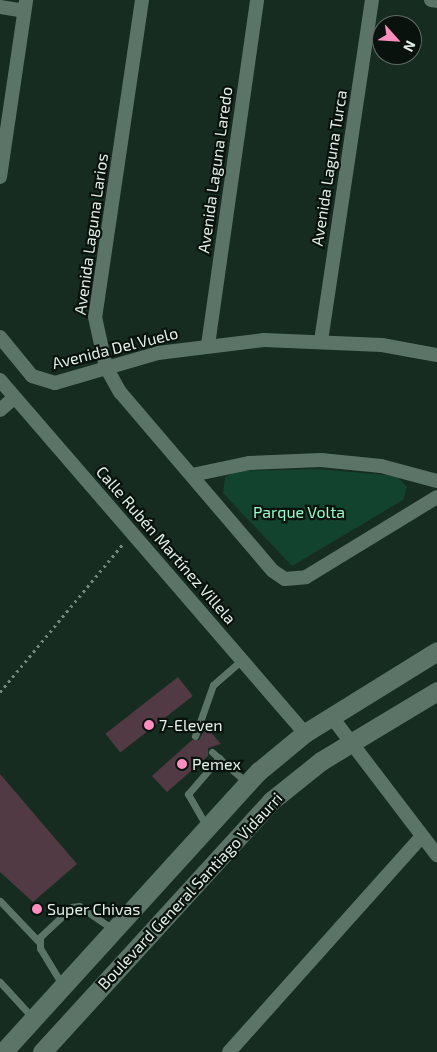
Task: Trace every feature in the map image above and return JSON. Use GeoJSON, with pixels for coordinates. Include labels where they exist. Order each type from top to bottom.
{"type":"FeatureCollection","features":[{"type":"Feature","properties":{"kind":"main road","name":"Boulevard General Santiago Vidaurri"},"geometry":{"type":"LineString","coordinates":[[3,1052],[248,784],[305,733],[437,651]]}},
{"type":"Feature","properties":{"kind":"main road","name":"Boulevard General Santiago Vidaurri"},"geometry":{"type":"LineString","coordinates":[[42,1052],[271,801],[321,761],[437,691]]}},
{"type":"Feature","properties":{"kind":"street","name":"Avenida Laguna Larios"},"geometry":{"type":"LineString","coordinates":[[142,0],[95,317],[106,367],[120,392],[273,571],[292,580],[306,577],[437,497]]}},
{"type":"Feature","properties":{"kind":"street","name":"Avenida Laguna Laredo"},"geometry":{"type":"LineString","coordinates":[[208,345],[257,0]]}},
{"type":"Feature","properties":{"kind":"street","name":"Avenida Laguna Turca"},"geometry":{"type":"LineString","coordinates":[[320,341],[372,0]]}},
{"type":"Feature","properties":{"kind":"street"},"geometry":{"type":"LineString","coordinates":[[431,0],[437,1]]}},
{"type":"Feature","properties":{"kind":"street"},"geometry":{"type":"LineString","coordinates":[[0,7],[25,6],[0,177]]}},
{"type":"Feature","properties":{"kind":"street","name":"Avenida Del Vuelo"},"geometry":{"type":"LineString","coordinates":[[0,337],[32,376],[44,383],[106,367],[208,345],[320,341],[436,351]]}},
{"type":"Feature","properties":{"kind":"street","name":"Calle Rubén Martínez Villela"},"geometry":{"type":"LineString","coordinates":[[0,380],[131,534],[243,658],[305,733]]}},
{"type":"Feature","properties":{"kind":"street"},"geometry":{"type":"LineString","coordinates":[[0,410],[14,398]]}},
{"type":"Feature","properties":{"kind":"street"},"geometry":{"type":"LineString","coordinates":[[192,475],[249,463],[321,460],[381,466],[437,481]]}},
{"type":"Feature","properties":{"kind":"street"},"geometry":{"type":"LineString","coordinates":[[331,716],[350,744],[437,854]]}},
{"type":"Feature","properties":{"kind":"street"},"geometry":{"type":"LineString","coordinates":[[229,1052],[422,837]]}},
{"type":"Feature","properties":{"kind":"lane"},"geometry":{"type":"LineString","coordinates":[[195,736],[213,685],[243,658]]}},
{"type":"Feature","properties":{"kind":"lane"},"geometry":{"type":"LineString","coordinates":[[212,752],[248,784]]}},
{"type":"Feature","properties":{"kind":"lane"},"geometry":{"type":"LineString","coordinates":[[208,828],[188,794],[219,758]]}},
{"type":"Feature","properties":{"kind":"lane"},"geometry":{"type":"LineString","coordinates":[[0,901],[39,942],[63,986]]}},
{"type":"Feature","properties":{"kind":"lane"},"geometry":{"type":"LineString","coordinates":[[39,942],[72,907],[85,908],[115,930]]}},
{"type":"Feature","properties":{"kind":"lane"},"geometry":{"type":"LineString","coordinates":[[0,982],[34,1018]]}},
{"type":"Feature","properties":{"kind":"path"},"geometry":{"type":"LineString","coordinates":[[0,692],[131,534]]}},
{"type":"Feature","properties":{"kind":"green space","name":"Parque Volta"},"geometry":{"type":"Polygon","coordinates":[[[318,469],[396,476],[407,487],[403,500],[292,566],[223,493],[225,477],[237,471],[318,469]]]}},
{"type":"Feature","properties":{"kind":"building"},"geometry":{"type":"Polygon","coordinates":[[[178,677],[193,696],[120,753],[106,734],[178,677]]]}},
{"type":"Feature","properties":{"kind":"building","name":"Pemex"},"geometry":{"type":"Polygon","coordinates":[[[206,727],[221,744],[208,748],[208,756],[167,792],[152,776],[192,740],[199,740],[206,727]]]}},
{"type":"Feature","properties":{"kind":"building"},"geometry":{"type":"Polygon","coordinates":[[[0,774],[77,864],[33,902],[0,872],[0,774]]]}},
{"type":"Feature","properties":{"kind":"place","name":"7-Eleven"},"geometry":{"type":"Point","coordinates":[149,725]}},
{"type":"Feature","properties":{"kind":"place","name":"Pemex"},"geometry":{"type":"Point","coordinates":[182,764]}},
{"type":"Feature","properties":{"kind":"place","name":"Super Chivas"},"geometry":{"type":"Point","coordinates":[37,909]}}]}
